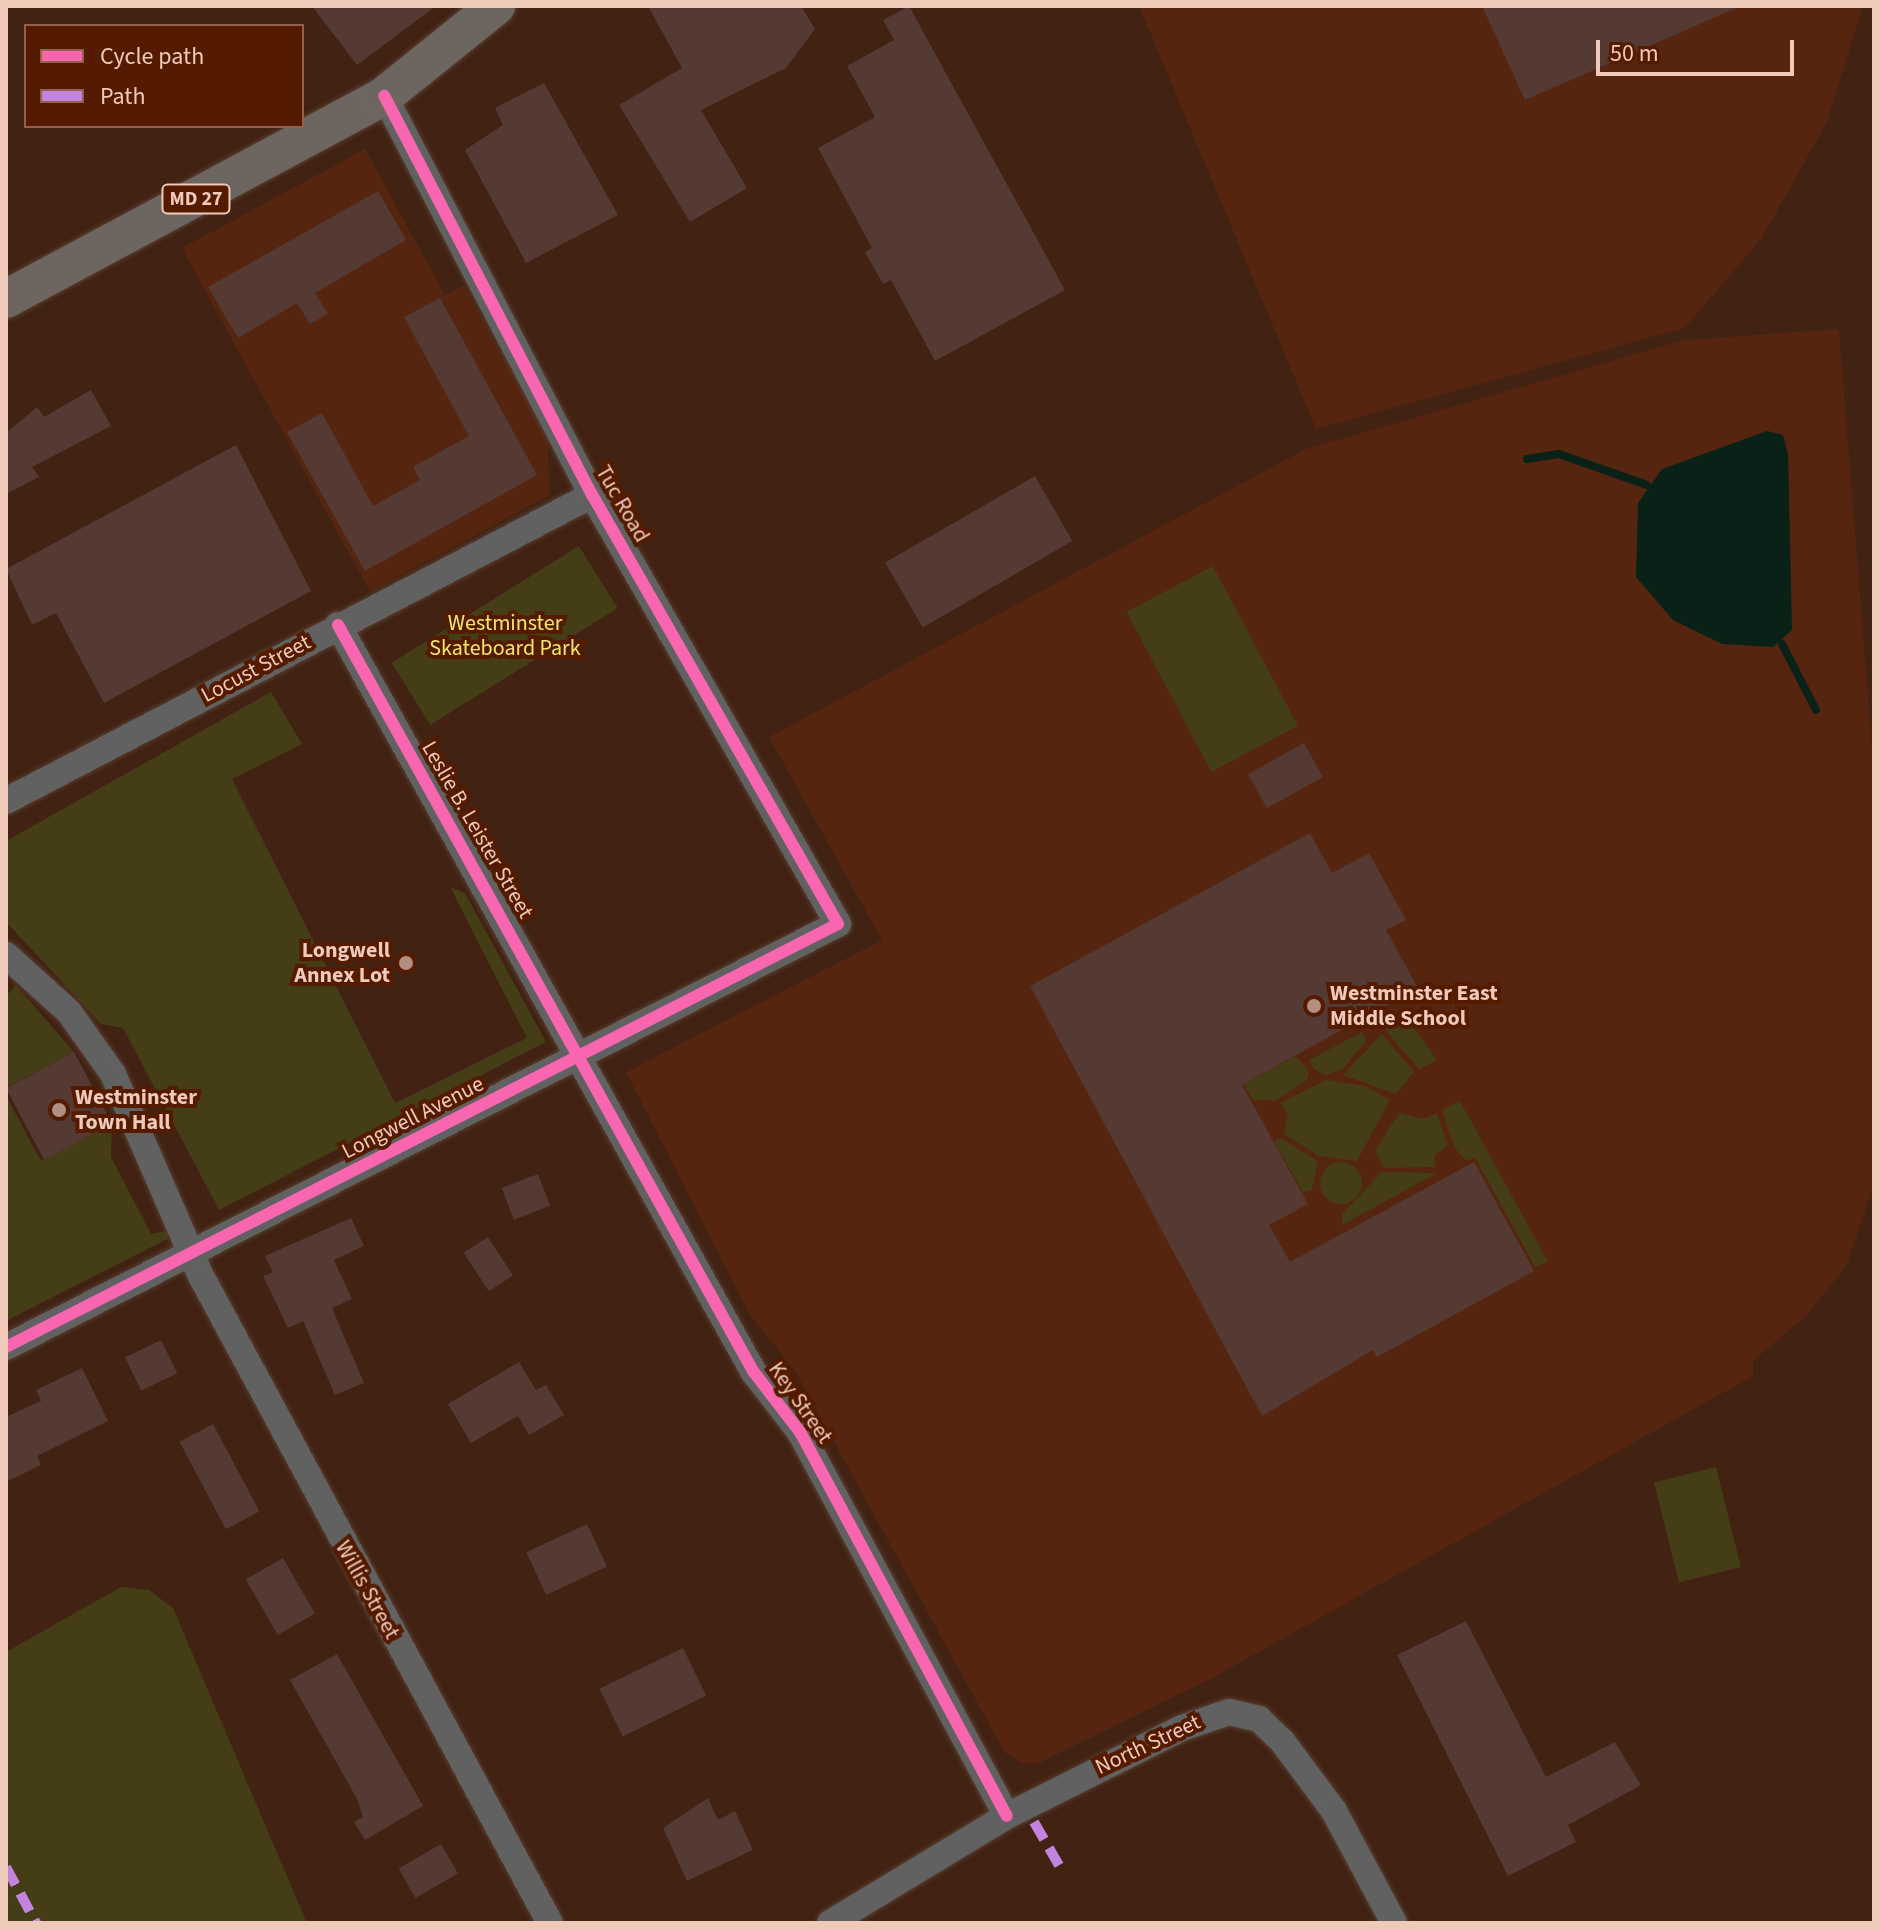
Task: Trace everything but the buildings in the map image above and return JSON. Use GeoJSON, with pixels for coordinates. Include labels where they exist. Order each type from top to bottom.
{"type":"FeatureCollection","features":[{"type":"Feature","properties":{"kind":"highway","name":"MD 27"},"geometry":{"type":"LineString","coordinates":[[6,299],[384,96],[496,6]]}},
{"type":"Feature","properties":{"kind":"street","name":"Tuc Road"},"geometry":{"type":"LineString","coordinates":[[384,96],[592,495],[838,924]]}},
{"type":"Feature","properties":{"kind":"street","name":"Locust Street"},"geometry":{"type":"LineString","coordinates":[[6,801],[592,495]]}},
{"type":"Feature","properties":{"kind":"street","name":"Leslie B. Leister Street"},"geometry":{"type":"LineString","coordinates":[[338,625],[582,1055]]}},
{"type":"Feature","properties":{"kind":"street","name":"Longwell Avenue"},"geometry":{"type":"LineString","coordinates":[[6,1347],[838,924]]}},
{"type":"Feature","properties":{"kind":"street","name":"Willis Street"},"geometry":{"type":"LineString","coordinates":[[6,955],[69,1012],[113,1074],[194,1252],[315,1496],[550,1923]]}},
{"type":"Feature","properties":{"kind":"street","name":"Key Street"},"geometry":{"type":"LineString","coordinates":[[582,1055],[753,1371],[800,1432],[1007,1816]]}},
{"type":"Feature","properties":{"kind":"street","name":"North Street"},"geometry":{"type":"LineString","coordinates":[[830,1923],[1007,1816],[1182,1728],[1229,1712],[1250,1715],[1274,1731],[1334,1811],[1394,1923]]}},
{"type":"Feature","properties":{"kind":"shaded area"},"geometry":{"type":"Polygon","coordinates":[[[1139,6],[1863,6],[1827,122],[1762,238],[1685,328],[1316,429],[1139,6]]]}},
{"type":"Feature","properties":{"kind":"shaded area"},"geometry":{"type":"Polygon","coordinates":[[[365,149],[445,295],[464,285],[547,437],[550,495],[370,592],[182,248],[365,149]]]}},
{"type":"Feature","properties":{"kind":"shaded area","name":"Westminster East Middle School"},"geometry":{"type":"Polygon","coordinates":[[[1839,329],[1874,772],[1874,1184],[1847,1265],[1808,1314],[1753,1361],[1753,1376],[1216,1676],[1040,1763],[1022,1763],[1005,1753],[795,1371],[750,1315],[626,1072],[882,940],[769,737],[1306,449],[1684,340],[1839,329]]]}},
{"type":"Feature","properties":{"kind":"shaded area"},"geometry":{"type":"Polygon","coordinates":[[[1767,431],[1783,435],[1788,454],[1792,630],[1773,647],[1722,644],[1673,620],[1636,577],[1638,503],[1662,469],[1767,431]]]}},
{"type":"Feature","properties":{"kind":"green space","name":"Westminster Skateboard Park"},"geometry":{"type":"Polygon","coordinates":[[[579,546],[618,608],[430,725],[392,663],[579,546]]]}},
{"type":"Feature","properties":{"kind":"green space"},"geometry":{"type":"Polygon","coordinates":[[[1213,566],[1298,726],[1211,772],[1126,612],[1213,566]]]}},
{"type":"Feature","properties":{"kind":"green space"},"geometry":{"type":"Polygon","coordinates":[[[271,692],[302,744],[232,779],[395,1103],[527,1038],[450,887],[465,893],[546,1042],[219,1210],[123,1028],[101,1024],[6,922],[6,841],[271,692]]]}},
{"type":"Feature","properties":{"kind":"green space"},"geometry":{"type":"Polygon","coordinates":[[[16,985],[74,1052],[6,1088],[6,996],[16,985]]]}},
{"type":"Feature","properties":{"kind":"green space"},"geometry":{"type":"Polygon","coordinates":[[[1405,1016],[1437,1060],[1419,1069],[1385,1030],[1385,1020],[1405,1016]]]}},
{"type":"Feature","properties":{"kind":"green space"},"geometry":{"type":"Polygon","coordinates":[[[1362,1032],[1366,1041],[1342,1070],[1325,1075],[1314,1069],[1309,1060],[1362,1032]]]}},
{"type":"Feature","properties":{"kind":"green space"},"geometry":{"type":"Polygon","coordinates":[[[1382,1034],[1414,1072],[1396,1094],[1343,1075],[1382,1034]]]}},
{"type":"Feature","properties":{"kind":"green space"},"geometry":{"type":"Polygon","coordinates":[[[1296,1056],[1309,1072],[1307,1080],[1276,1100],[1253,1100],[1244,1084],[1296,1056]]]}},
{"type":"Feature","properties":{"kind":"green space"},"geometry":{"type":"Polygon","coordinates":[[[1326,1080],[1366,1086],[1390,1100],[1357,1161],[1319,1156],[1284,1134],[1288,1114],[1280,1103],[1326,1080]]]}},
{"type":"Feature","properties":{"kind":"green space"},"geometry":{"type":"Polygon","coordinates":[[[6,1096],[41,1161],[112,1123],[111,1157],[151,1234],[170,1230],[167,1239],[6,1321],[6,1096]]]}},
{"type":"Feature","properties":{"kind":"green space"},"geometry":{"type":"Polygon","coordinates":[[[1460,1101],[1548,1262],[1535,1267],[1475,1157],[1466,1161],[1454,1147],[1442,1110],[1460,1101]]]}},
{"type":"Feature","properties":{"kind":"green space"},"geometry":{"type":"Polygon","coordinates":[[[1399,1113],[1423,1119],[1437,1113],[1448,1146],[1435,1155],[1435,1167],[1384,1168],[1375,1151],[1399,1113]]]}},
{"type":"Feature","properties":{"kind":"green space"},"geometry":{"type":"Polygon","coordinates":[[[1280,1138],[1318,1161],[1312,1190],[1303,1192],[1274,1141],[1280,1138]]]}},
{"type":"Feature","properties":{"kind":"green space"},"geometry":{"type":"Polygon","coordinates":[[[1341,1162],[1356,1168],[1362,1183],[1356,1198],[1341,1204],[1326,1198],[1320,1183],[1326,1168],[1341,1162]]]}},
{"type":"Feature","properties":{"kind":"green space"},"geometry":{"type":"Polygon","coordinates":[[[1382,1172],[1437,1173],[1342,1225],[1342,1214],[1382,1172]]]}},
{"type":"Feature","properties":{"kind":"green space"},"geometry":{"type":"Polygon","coordinates":[[[1716,1467],[1741,1567],[1679,1582],[1654,1482],[1716,1467]]]}},
{"type":"Feature","properties":{"kind":"green space"},"geometry":{"type":"Polygon","coordinates":[[[121,1587],[149,1590],[173,1608],[307,1923],[6,1923],[6,1652],[121,1587]]]}},
{"type":"Feature","properties":{"kind":"waterway"},"geometry":{"type":"LineString","coordinates":[[1527,459],[1559,454],[1647,485]]}},
{"type":"Feature","properties":{"kind":"waterway"},"geometry":{"type":"LineString","coordinates":[[1782,644],[1816,710]]}},
{"type":"Feature","properties":{"kind":"marked path"},"geometry":{"type":"LineString","coordinates":[[1034,1822],[1060,1867]]}},
{"type":"Feature","properties":{"kind":"marked path"},"geometry":{"type":"LineString","coordinates":[[6,1867],[36,1923]]}},
{"type":"Feature","properties":{"kind":"cycle path"},"geometry":{"type":"LineString","coordinates":[[6,1347],[838,924],[592,495],[384,96]]}},
{"type":"Feature","properties":{"kind":"cycle path"},"geometry":{"type":"LineString","coordinates":[[338,625],[753,1371],[800,1432],[1007,1816]]}},
{"type":"Feature","properties":{"kind":"place","name":"Longwell Annex Lot"},"geometry":{"type":"Point","coordinates":[406,963]}},
{"type":"Feature","properties":{"kind":"place","name":"Westminster East Middle School"},"geometry":{"type":"Point","coordinates":[1314,1006]}},
{"type":"Feature","properties":{"kind":"place","name":"Westminster Town Hall"},"geometry":{"type":"Point","coordinates":[59,1110]}}]}
